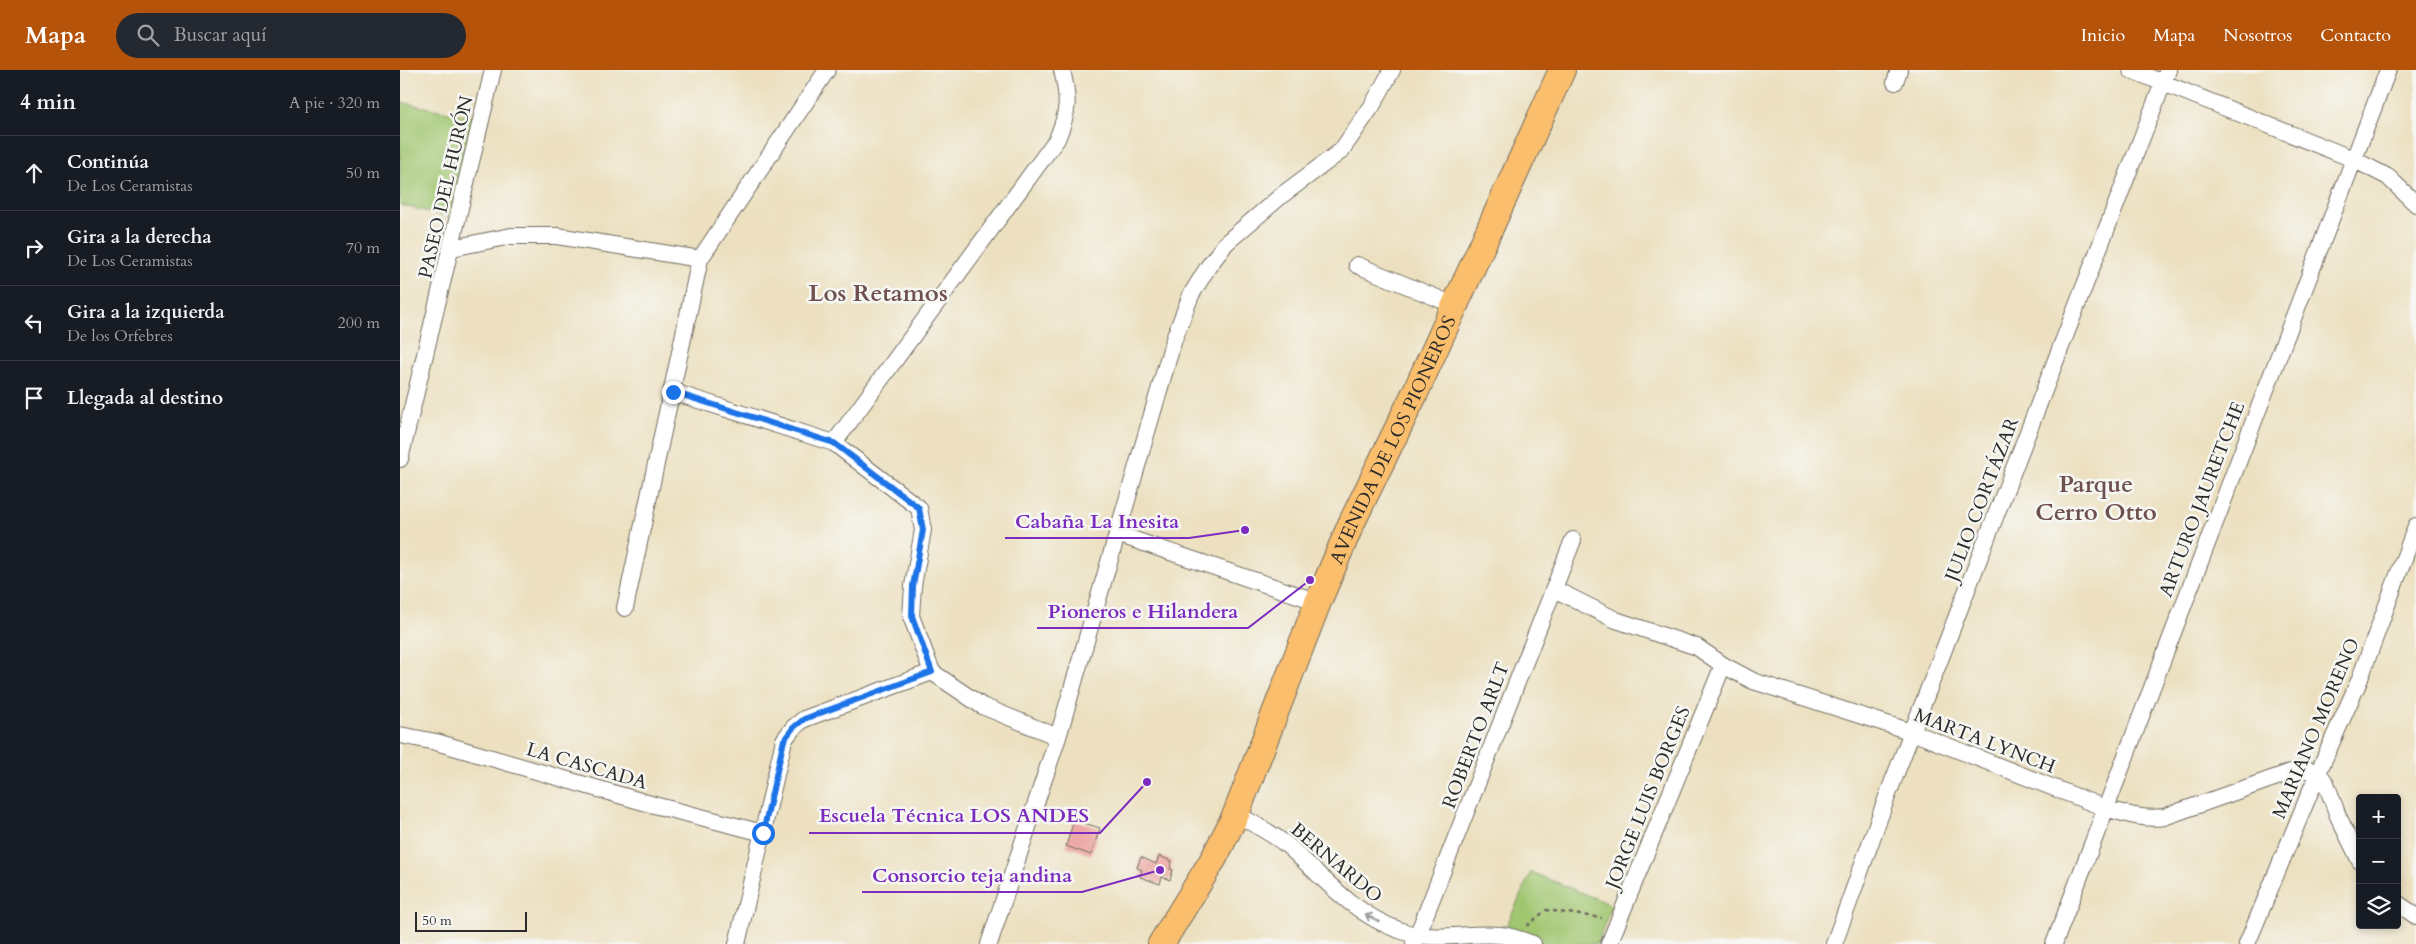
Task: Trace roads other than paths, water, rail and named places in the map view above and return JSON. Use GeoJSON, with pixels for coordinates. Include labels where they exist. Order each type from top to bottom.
{"type":"FeatureCollection","features":[{"type":"Feature","properties":{"kind":"main road","name":"AVENIDA DE LOS PIONEROS"},"geometry":{"type":"LineString","coordinates":[[1161,944],[1214,858],[1236,814],[1318,602],[1351,524],[1562,70]]}},
{"type":"Feature","properties":{"kind":"street","name":"PASEO DEL HURÓN"},"geometry":{"type":"LineString","coordinates":[[401,450],[452,248],[493,70]]}},
{"type":"Feature","properties":{"kind":"street"},"geometry":{"type":"LineString","coordinates":[[625,608],[673,392],[700,259],[827,70]]}},
{"type":"Feature","properties":{"kind":"street"},"geometry":{"type":"LineString","coordinates":[[834,443],[1057,139],[1067,115],[1067,91],[1062,70]]}},
{"type":"Feature","properties":{"kind":"street"},"geometry":{"type":"LineString","coordinates":[[989,944],[1058,737],[1174,339],[1191,295],[1208,266],[1226,244],[1282,195],[1341,151],[1372,106],[1392,70]]}},
{"type":"Feature","properties":{"kind":"street"},"geometry":{"type":"LineString","coordinates":[[2132,70],[2166,76],[2353,159],[2388,177],[2416,204]]}},
{"type":"Feature","properties":{"kind":"street","name":"ARTURO JAURETCHE"},"geometry":{"type":"LineString","coordinates":[[2054,944],[2388,70]]}},
{"type":"Feature","properties":{"kind":"street","name":"JULIO CORTÁZAR"},"geometry":{"type":"LineString","coordinates":[[1834,944],[1912,732],[2166,76]]}},
{"type":"Feature","properties":{"kind":"street"},"geometry":{"type":"LineString","coordinates":[[452,248],[511,236],[557,236],[700,259]]}},
{"type":"Feature","properties":{"kind":"street"},"geometry":{"type":"LineString","coordinates":[[1357,265],[1454,305]]}},
{"type":"Feature","properties":{"kind":"street"},"geometry":{"type":"LineString","coordinates":[[673,392],[834,443],[919,508],[923,530],[913,586],[912,616],[932,672],[982,706],[1058,737]]}},
{"type":"Feature","properties":{"kind":"street","name":"MARIANO MORENO"},"geometry":{"type":"LineString","coordinates":[[2248,944],[2318,773],[2359,681],[2416,526]]}},
{"type":"Feature","properties":{"kind":"street"},"geometry":{"type":"LineString","coordinates":[[1118,534],[1318,602]]}},
{"type":"Feature","properties":{"kind":"street","name":"ROBERTO ARLT"},"geometry":{"type":"LineString","coordinates":[[1416,940],[1573,540]]}},
{"type":"Feature","properties":{"kind":"street","name":"MARTA LYNCH"},"geometry":{"type":"LineString","coordinates":[[1554,589],[1616,620],[1697,647],[1723,665],[1754,681],[1912,732],[2106,808],[2148,819],[2164,817],[2291,772],[2306,769],[2318,773]]}},
{"type":"Feature","properties":{"kind":"street","name":"JORGE LUIS BORGES"},"geometry":{"type":"LineString","coordinates":[[1609,944],[1723,665]]}},
{"type":"Feature","properties":{"kind":"street"},"geometry":{"type":"LineString","coordinates":[[737,944],[784,740],[793,728],[804,719],[932,672]]}},
{"type":"Feature","properties":{"kind":"street","name":"LA CASCADA"},"geometry":{"type":"LineString","coordinates":[[400,735],[436,742],[644,802],[763,833]]}},
{"type":"Feature","properties":{"kind":"street"},"geometry":{"type":"LineString","coordinates":[[2318,773],[2326,783],[2338,816],[2356,853]]}},
{"type":"Feature","properties":{"kind":"street","name":"BERNARDO"},"geometry":{"type":"LineString","coordinates":[[1236,814],[1269,832],[1287,845],[1357,909],[1416,940],[1440,937],[1498,935],[1514,937],[1533,944]]}},
{"type":"Feature","properties":{"kind":"street"},"geometry":{"type":"LineString","coordinates":[[2401,907],[2416,916]]}},
{"type":"Feature","properties":{"kind":"place","name":"Cabaña La Inesita"},"geometry":{"type":"Point","coordinates":[1245,530]}},
{"type":"Feature","properties":{"kind":"place","name":"Pioneros e Hilandera"},"geometry":{"type":"Point","coordinates":[1310,580]}},
{"type":"Feature","properties":{"kind":"place","name":"Escuela Técnica LOS ANDES"},"geometry":{"type":"Point","coordinates":[1147,782]}},
{"type":"Feature","properties":{"kind":"place","name":"Consorcio teja andina"},"geometry":{"type":"Point","coordinates":[1160,870]}},
{"type":"Feature","properties":{"kind":"district","name":"Los Retamos"},"geometry":{"type":"Point","coordinates":[878,293]}},
{"type":"Feature","properties":{"kind":"district","name":"Parque Cerro Otto"},"geometry":{"type":"Point","coordinates":[2096,498]}}]}
